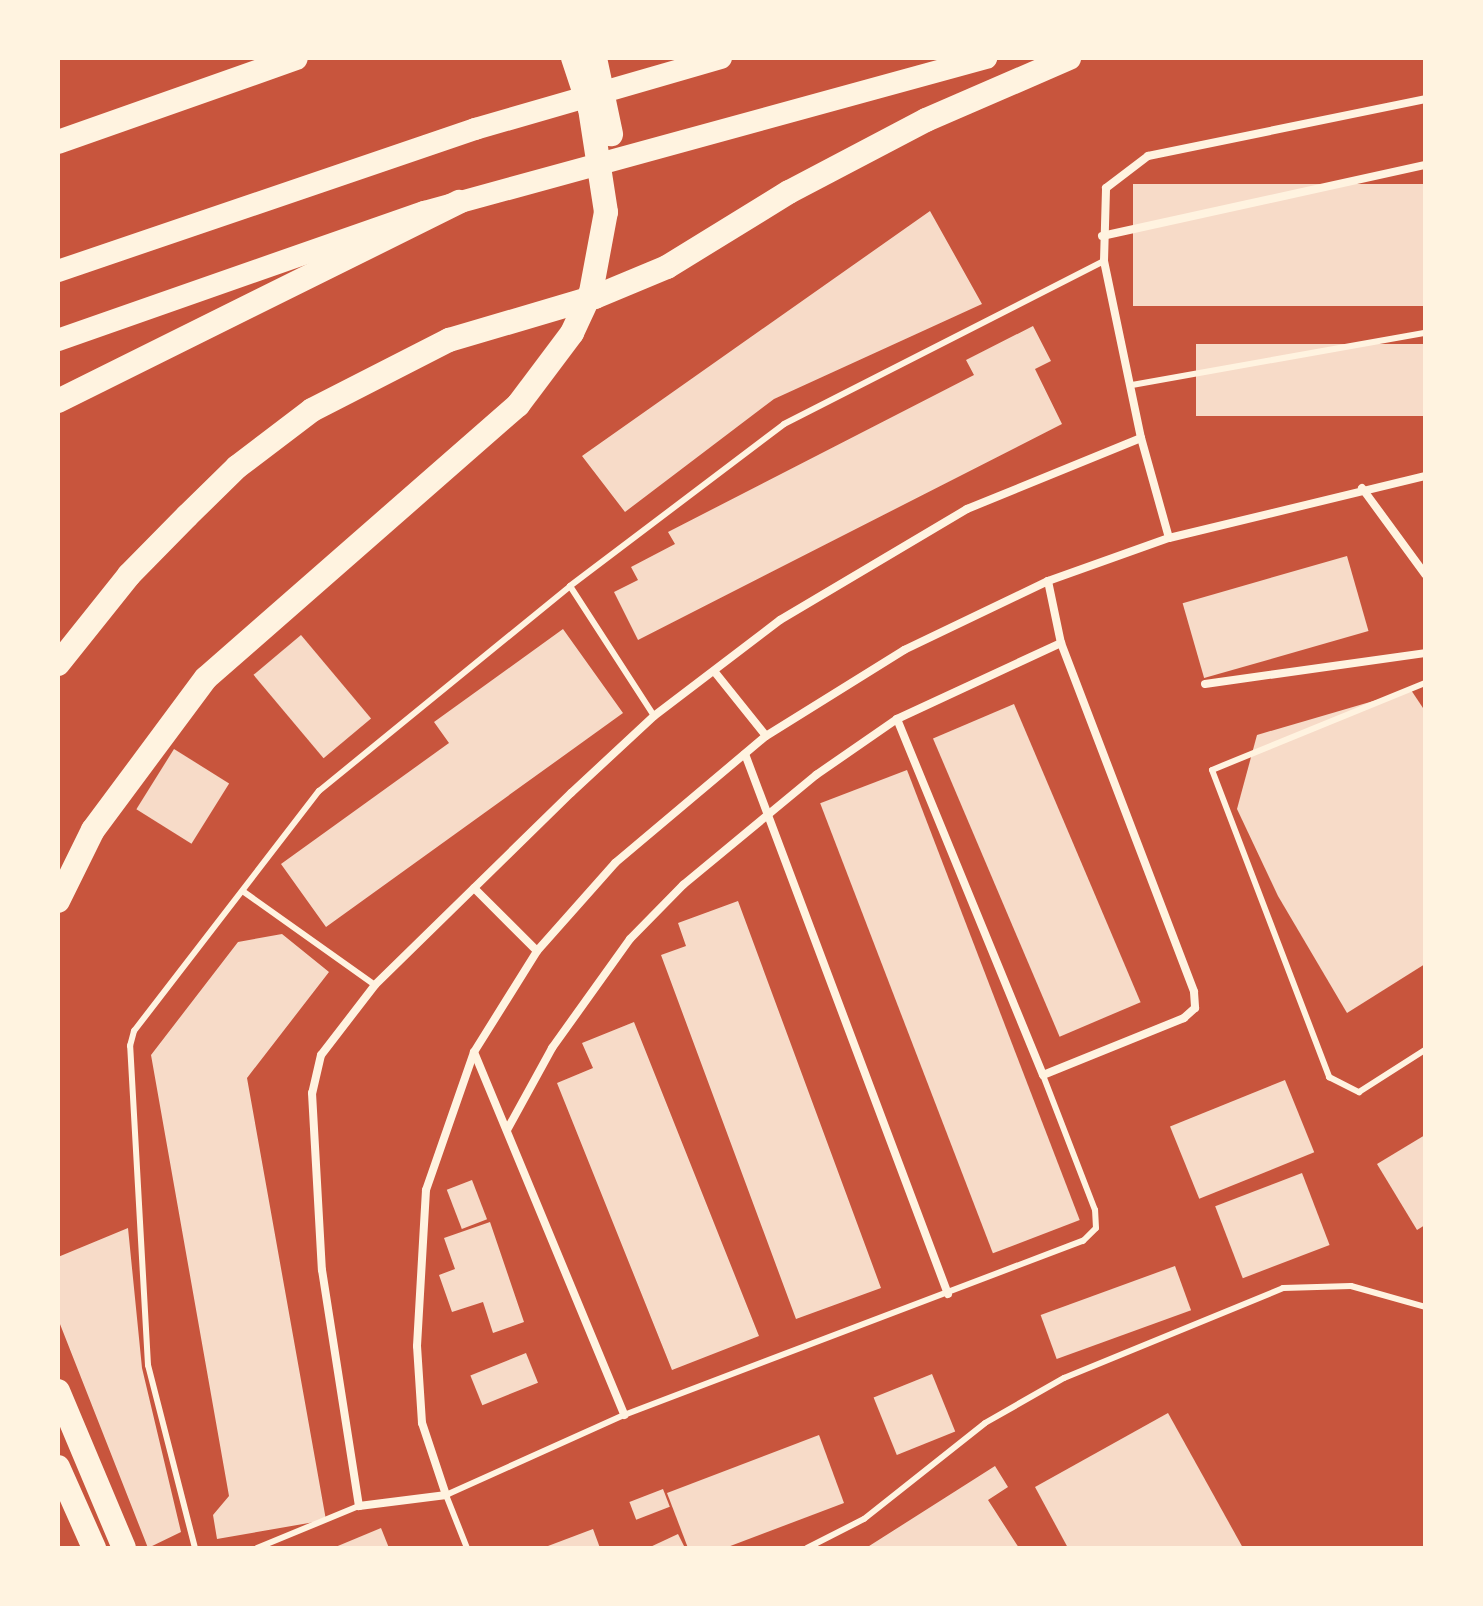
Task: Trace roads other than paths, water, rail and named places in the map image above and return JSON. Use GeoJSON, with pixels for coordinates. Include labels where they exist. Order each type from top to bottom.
{"type":"FeatureCollection","features":[{"type":"Feature","properties":{"kind":"highway"},"geometry":{"type":"LineString","coordinates":[[65,140],[296,58]]}},
{"type":"Feature","properties":{"kind":"highway"},"geometry":{"type":"LineString","coordinates":[[573,58],[593,123],[606,212]]}},
{"type":"Feature","properties":{"kind":"highway"},"geometry":{"type":"LineString","coordinates":[[58,901],[93,830],[140,762],[206,678],[498,423],[542,378],[591,292],[606,212],[611,132],[595,58]]}},
{"type":"Feature","properties":{"kind":"highway"},"geometry":{"type":"LineString","coordinates":[[58,271],[475,129],[721,58]]}},
{"type":"Feature","properties":{"kind":"highway"},"geometry":{"type":"LineString","coordinates":[[58,340],[232,275],[459,202],[986,58]]}},
{"type":"Feature","properties":{"kind":"highway"},"geometry":{"type":"LineString","coordinates":[[58,664],[129,575],[187,516],[237,467],[312,410],[449,340],[595,297],[667,267],[789,192],[926,120],[1069,58]]}},
{"type":"Feature","properties":{"kind":"highway"},"geometry":{"type":"LineString","coordinates":[[58,401],[459,202]]}},
{"type":"Feature","properties":{"kind":"highway"},"geometry":{"type":"LineString","coordinates":[[58,1391],[124,1548]]}},
{"type":"Feature","properties":{"kind":"highway"},"geometry":{"type":"LineString","coordinates":[[58,1467],[94,1548]]}},
{"type":"Feature","properties":{"kind":"street"},"geometry":{"type":"LineString","coordinates":[[1169,538],[1141,438],[1104,261],[1102,236],[1106,188],[1148,156],[1425,99]]}},
{"type":"Feature","properties":{"kind":"street"},"geometry":{"type":"LineString","coordinates":[[1102,236],[1425,165]]}},
{"type":"Feature","properties":{"kind":"street"},"geometry":{"type":"LineString","coordinates":[[1141,438],[994,497],[904,543],[780,620],[654,716],[375,985],[321,1055],[312,1093],[322,1270],[359,1506],[446,1495],[422,1423],[418,1265],[426,1190],[474,1052],[537,951],[615,863],[766,736],[904,650],[1048,581],[1169,538],[1362,488],[1425,476]]}},
{"type":"Feature","properties":{"kind":"street"},"geometry":{"type":"LineString","coordinates":[[1362,488],[1425,574]]}},
{"type":"Feature","properties":{"kind":"street"},"geometry":{"type":"LineString","coordinates":[[897,719],[1043,1075],[1184,1018],[1195,1008],[1194,992],[1061,643],[1048,581]]}},
{"type":"Feature","properties":{"kind":"street"},"geometry":{"type":"LineString","coordinates":[[507,1130],[552,1048],[630,939],[683,885],[768,820],[816,775],[897,719],[1061,643]]}},
{"type":"Feature","properties":{"kind":"street"},"geometry":{"type":"LineString","coordinates":[[1205,684],[1425,653]]}},
{"type":"Feature","properties":{"kind":"street"},"geometry":{"type":"LineString","coordinates":[[714,671],[766,736]]}},
{"type":"Feature","properties":{"kind":"street"},"geometry":{"type":"LineString","coordinates":[[745,754],[948,1294]]}},
{"type":"Feature","properties":{"kind":"street"},"geometry":{"type":"LineString","coordinates":[[474,888],[537,951]]}},
{"type":"Feature","properties":{"kind":"street"},"geometry":{"type":"LineString","coordinates":[[474,1052],[624,1415]]}},
{"type":"Feature","properties":{"kind":"lane"},"geometry":{"type":"LineString","coordinates":[[195,1548],[148,1365],[130,1038],[319,791],[570,586],[784,424],[1104,261]]}},
{"type":"Feature","properties":{"kind":"lane"},"geometry":{"type":"LineString","coordinates":[[1132,385],[1425,333]]}},
{"type":"Feature","properties":{"kind":"lane"},"geometry":{"type":"LineString","coordinates":[[570,586],[654,716]]}},
{"type":"Feature","properties":{"kind":"lane"},"geometry":{"type":"LineString","coordinates":[[1425,683],[1212,770],[1329,1077],[1359,1092],[1425,1050]]}},
{"type":"Feature","properties":{"kind":"lane"},"geometry":{"type":"LineString","coordinates":[[244,892],[375,985]]}},
{"type":"Feature","properties":{"kind":"lane"},"geometry":{"type":"LineString","coordinates":[[467,1548],[446,1495],[624,1415],[1083,1241],[1096,1228],[1095,1210],[1043,1075]]}},
{"type":"Feature","properties":{"kind":"lane"},"geometry":{"type":"LineString","coordinates":[[807,1548],[864,1519],[985,1423],[1064,1378],[1283,1288],[1351,1286],[1425,1307]]}},
{"type":"Feature","properties":{"kind":"lane"},"geometry":{"type":"LineString","coordinates":[[257,1548],[359,1506]]}}]}
